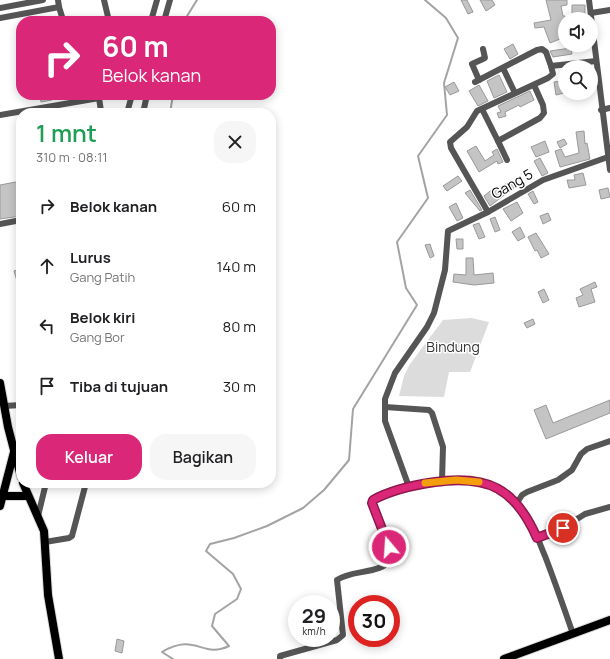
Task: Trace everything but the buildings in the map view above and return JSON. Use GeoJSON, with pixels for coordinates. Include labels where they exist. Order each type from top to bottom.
{"type":"FeatureCollection","features":[{"type":"Feature","properties":{"kind":"main road"},"geometry":{"type":"LineString","coordinates":[[0,383],[16,458]]}},
{"type":"Feature","properties":{"kind":"main road"},"geometry":{"type":"LineString","coordinates":[[0,506],[14,451]]}},
{"type":"Feature","properties":{"kind":"main road"},"geometry":{"type":"LineString","coordinates":[[25,488],[27,496],[38,516],[45,542],[48,595],[58,655],[53,659]]}},
{"type":"Feature","properties":{"kind":"main road"},"geometry":{"type":"LineString","coordinates":[[3,496],[27,496]]}},
{"type":"Feature","properties":{"kind":"main road"},"geometry":{"type":"LineString","coordinates":[[504,659],[610,620]]}},
{"type":"Feature","properties":{"kind":"street"},"geometry":{"type":"LineString","coordinates":[[0,8],[43,0]]}},
{"type":"Feature","properties":{"kind":"street"},"geometry":{"type":"LineString","coordinates":[[58,0],[62,16]]}},
{"type":"Feature","properties":{"kind":"street"},"geometry":{"type":"LineString","coordinates":[[104,0],[108,16]]}},
{"type":"Feature","properties":{"kind":"street"},"geometry":{"type":"LineString","coordinates":[[152,16],[157,0]]}},
{"type":"Feature","properties":{"kind":"street"},"geometry":{"type":"LineString","coordinates":[[165,16],[170,0]]}},
{"type":"Feature","properties":{"kind":"street"},"geometry":{"type":"LineString","coordinates":[[589,0],[591,12]]}},
{"type":"Feature","properties":{"kind":"street"},"geometry":{"type":"LineString","coordinates":[[16,5],[18,15]]}},
{"type":"Feature","properties":{"kind":"street"},"geometry":{"type":"LineString","coordinates":[[0,18],[60,7]]}},
{"type":"Feature","properties":{"kind":"street"},"geometry":{"type":"LineString","coordinates":[[597,12],[610,10]]}},
{"type":"Feature","properties":{"kind":"street"},"geometry":{"type":"LineString","coordinates":[[483,49],[485,58],[472,64],[477,81],[537,50],[546,52],[552,66],[553,74],[552,76],[534,85],[477,111],[467,128],[450,142],[450,145],[488,212]]}},
{"type":"Feature","properties":{"kind":"street"},"geometry":{"type":"LineString","coordinates":[[552,66],[558,65]]}},
{"type":"Feature","properties":{"kind":"street"},"geometry":{"type":"LineString","coordinates":[[503,68],[515,93]]}},
{"type":"Feature","properties":{"kind":"street"},"geometry":{"type":"LineString","coordinates":[[598,81],[610,170]]}},
{"type":"Feature","properties":{"kind":"street"},"geometry":{"type":"LineString","coordinates":[[498,141],[540,118],[544,113],[543,105],[534,85]]}},
{"type":"Feature","properties":{"kind":"street"},"geometry":{"type":"LineString","coordinates":[[36,108],[78,100]]}},
{"type":"Feature","properties":{"kind":"street"},"geometry":{"type":"LineString","coordinates":[[601,110],[610,108]]}},
{"type":"Feature","properties":{"kind":"street"},"geometry":{"type":"LineString","coordinates":[[482,109],[507,160]]}},
{"type":"Feature","properties":{"kind":"street"},"geometry":{"type":"LineString","coordinates":[[0,115],[16,112]]}},
{"type":"Feature","properties":{"kind":"street","name":"Gang 5"},"geometry":{"type":"LineString","coordinates":[[385,407],[385,399],[395,373],[427,327],[434,314],[443,285],[447,236],[450,229],[488,212],[543,180],[608,157]]}},
{"type":"Feature","properties":{"kind":"street"},"geometry":{"type":"LineString","coordinates":[[0,224],[16,221]]}},
{"type":"Feature","properties":{"kind":"street"},"geometry":{"type":"LineString","coordinates":[[4,406],[16,405]]}},
{"type":"Feature","properties":{"kind":"street"},"geometry":{"type":"LineString","coordinates":[[409,487],[385,421],[385,407],[429,410],[432,413],[443,447],[442,481]]}},
{"type":"Feature","properties":{"kind":"street"},"geometry":{"type":"LineString","coordinates":[[517,503],[522,495],[527,492],[558,480],[568,473],[581,454],[587,449],[610,441]]}},
{"type":"Feature","properties":{"kind":"street"},"geometry":{"type":"LineString","coordinates":[[280,659],[280,656],[337,640],[341,637],[343,635],[337,580],[382,566],[392,558],[386,537],[372,503],[373,500],[409,487],[442,481],[472,480],[493,486],[517,503],[527,515],[537,538],[573,634]]}},
{"type":"Feature","properties":{"kind":"street"},"geometry":{"type":"LineString","coordinates":[[38,516],[45,488]]}},
{"type":"Feature","properties":{"kind":"street"},"geometry":{"type":"LineString","coordinates":[[45,542],[69,538],[72,536],[85,488]]}},
{"type":"Feature","properties":{"kind":"street"},"geometry":{"type":"LineString","coordinates":[[537,538],[558,531],[585,514],[610,507]]}},
{"type":"Feature","properties":{"kind":"green space","name":"Bindung"},"geometry":{"type":"Polygon","coordinates":[[[471,318],[489,322],[470,372],[449,372],[444,397],[399,396],[404,376],[410,364],[443,320],[471,318]]]}},
{"type":"Feature","properties":{"kind":"waterway"},"geometry":{"type":"LineString","coordinates":[[187,16],[197,0]]}},
{"type":"Feature","properties":{"kind":"waterway"},"geometry":{"type":"LineString","coordinates":[[173,659],[162,652],[183,644],[212,650],[229,646],[212,626],[215,614],[237,599],[241,589],[233,574],[206,551],[210,544],[234,538],[267,526],[303,508],[324,490],[349,460],[353,409],[417,305],[406,288],[397,242],[428,198],[418,156],[447,115],[444,83],[458,38],[446,18],[425,0]]}},
{"type":"Feature","properties":{"kind":"waterway"},"geometry":{"type":"LineString","coordinates":[[171,108],[172,100]]}},
{"type":"Feature","properties":{"kind":"slow traffic"},"geometry":{"type":"LineString","coordinates":[[425,483],[456,480],[472,480],[479,482]]}},
{"type":"Feature","properties":{"kind":"route"},"geometry":{"type":"LineString","coordinates":[[389,547],[381,522],[372,503],[373,500],[409,487],[442,481],[472,480],[493,486],[508,494],[527,515],[537,538],[563,528]]}}]}
